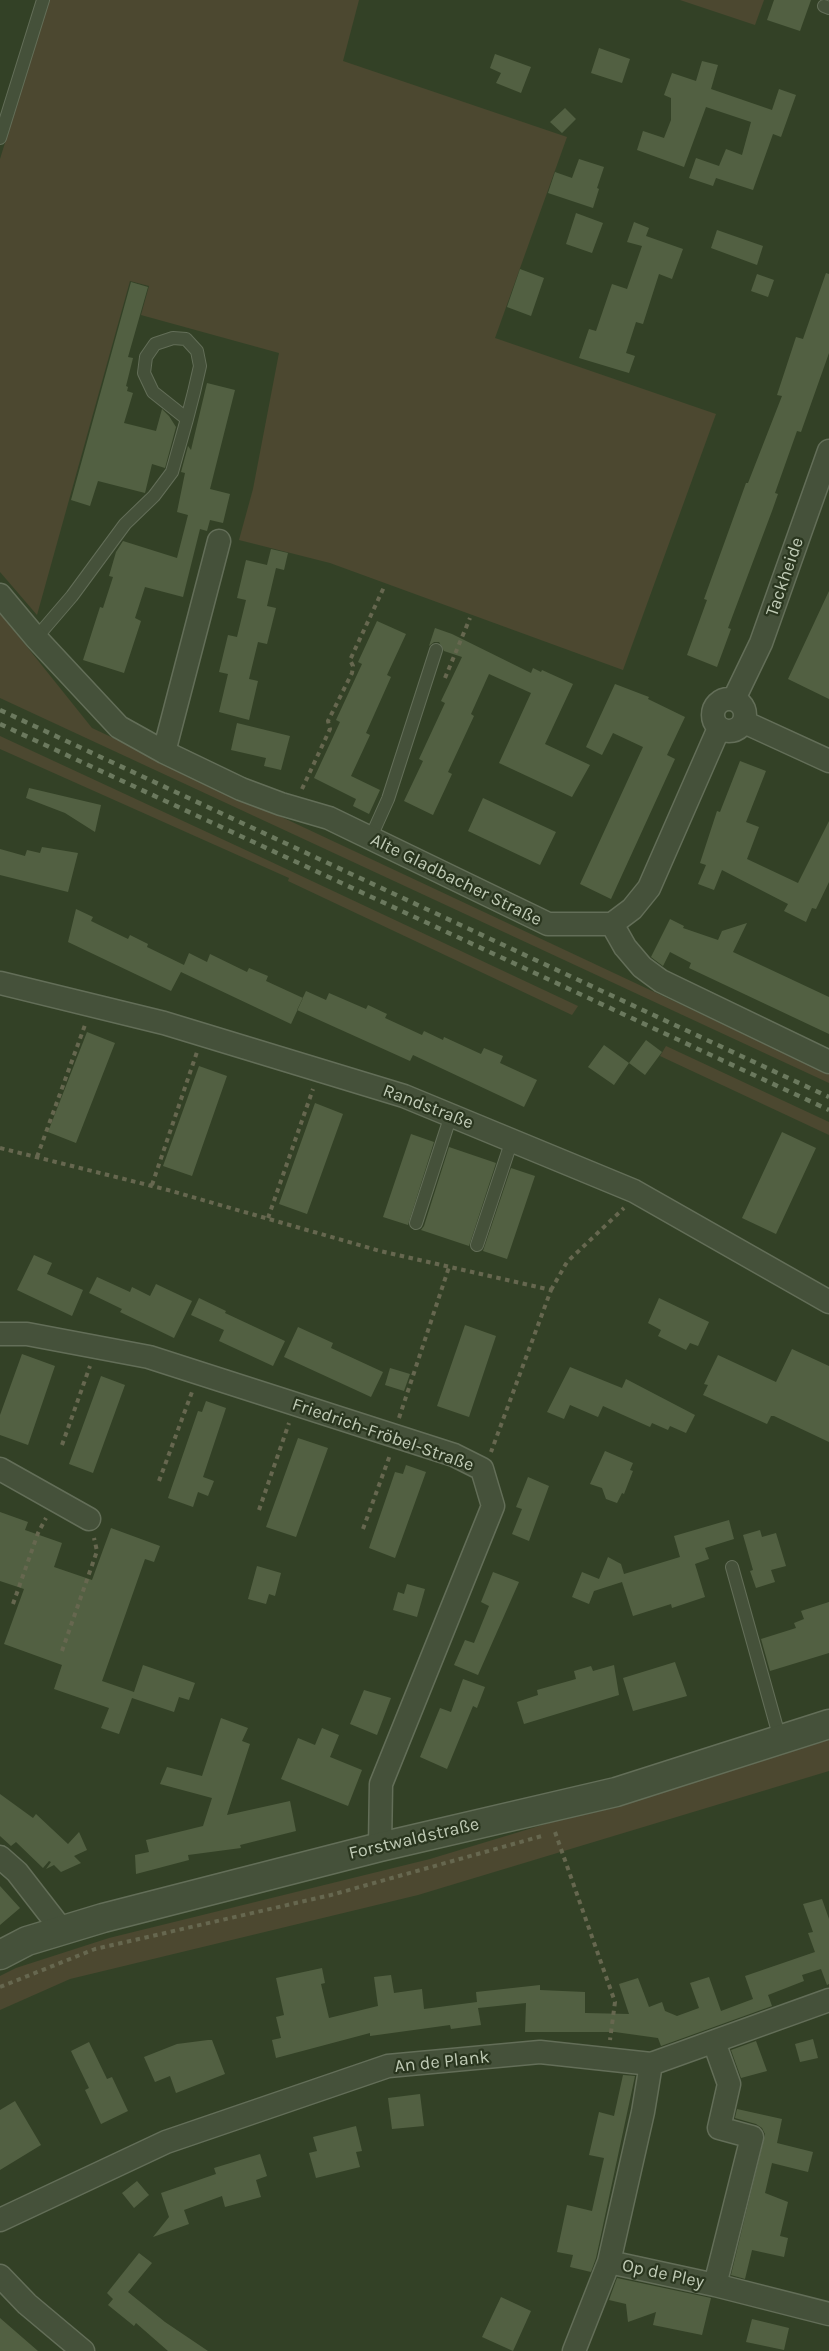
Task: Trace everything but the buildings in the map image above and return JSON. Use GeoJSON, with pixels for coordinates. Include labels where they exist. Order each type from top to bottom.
{"type":"FeatureCollection","features":[{"type":"Feature","properties":{"kind":"street","name":"Tackheide"},"geometry":{"type":"LineString","coordinates":[[612,924],[632,909],[649,888],[719,728],[713,719],[714,709],[724,699],[734,699],[761,643],[829,451]]}},
{"type":"Feature","properties":{"kind":"street"},"geometry":{"type":"LineString","coordinates":[[164,752],[219,541]]}},
{"type":"Feature","properties":{"kind":"street","name":"Alte Gladbacher Straße"},"geometry":{"type":"LineString","coordinates":[[0,595],[36,638],[119,727],[164,752],[241,789],[329,818],[548,924],[612,924]]}},
{"type":"Feature","properties":{"kind":"street"},"geometry":{"type":"LineString","coordinates":[[719,728],[733,731],[744,722],[745,711],[734,699]]}},
{"type":"Feature","properties":{"kind":"street"},"geometry":{"type":"LineString","coordinates":[[744,722],[829,761]]}},
{"type":"Feature","properties":{"kind":"street"},"geometry":{"type":"LineString","coordinates":[[612,924],[625,947],[642,967],[661,981],[829,1062]]}},
{"type":"Feature","properties":{"kind":"street","name":"Randstraße"},"geometry":{"type":"LineString","coordinates":[[0,983],[202,1035],[404,1096],[634,1191],[829,1302]]}},
{"type":"Feature","properties":{"kind":"street","name":"Friedrich-Fröbel-Straße"},"geometry":{"type":"LineString","coordinates":[[0,1334],[27,1334],[149,1357],[454,1455],[482,1469],[493,1506],[381,1784],[380,1847]]}},
{"type":"Feature","properties":{"kind":"street"},"geometry":{"type":"LineString","coordinates":[[0,1469],[88,1519]]}},
{"type":"Feature","properties":{"kind":"street","name":"Forstwaldstraße"},"geometry":{"type":"LineString","coordinates":[[0,1955],[27,1941],[62,1930],[380,1847],[616,1792],[829,1724]]}},
{"type":"Feature","properties":{"kind":"street"},"geometry":{"type":"LineString","coordinates":[[0,1857],[17,1872],[62,1930]]}},
{"type":"Feature","properties":{"kind":"street","name":"An de Plank"},"geometry":{"type":"LineString","coordinates":[[0,2220],[166,2142],[388,2066],[540,2052],[651,2064],[829,2000]]}},
{"type":"Feature","properties":{"kind":"street","name":"Op de Pley"},"geometry":{"type":"LineString","coordinates":[[651,2064],[643,2112],[609,2262],[715,2284],[752,2137],[719,2128],[729,2084],[714,2042]]}},
{"type":"Feature","properties":{"kind":"street"},"geometry":{"type":"LineString","coordinates":[[574,2351],[609,2262]]}},
{"type":"Feature","properties":{"kind":"street"},"geometry":{"type":"LineString","coordinates":[[0,2276],[27,2304],[82,2351]]}},
{"type":"Feature","properties":{"kind":"street"},"geometry":{"type":"LineString","coordinates":[[715,2284],[829,2314]]}},
{"type":"Feature","properties":{"kind":"lane"},"geometry":{"type":"LineString","coordinates":[[0,138],[43,0]]}},
{"type":"Feature","properties":{"kind":"lane"},"geometry":{"type":"LineString","coordinates":[[36,638],[72,596],[125,524],[154,496],[172,472],[187,420],[200,366],[197,351],[186,339],[173,338],[155,344],[146,357],[144,373],[153,392],[187,420]]}},
{"type":"Feature","properties":{"kind":"lane"},"geometry":{"type":"LineString","coordinates":[[370,839],[388,799],[436,650]]}},
{"type":"Feature","properties":{"kind":"lane"},"geometry":{"type":"LineString","coordinates":[[416,1223],[451,1115]]}},
{"type":"Feature","properties":{"kind":"lane"},"geometry":{"type":"LineString","coordinates":[[477,1245],[512,1140]]}},
{"type":"Feature","properties":{"kind":"lane"},"geometry":{"type":"LineString","coordinates":[[732,1567],[780,1739]]}},
{"type":"Feature","properties":{"kind":"path"},"geometry":{"type":"LineString","coordinates":[[301,790],[330,729],[328,721],[352,673],[353,666],[350,660],[385,585]]}},
{"type":"Feature","properties":{"kind":"path"},"geometry":{"type":"LineString","coordinates":[[291,788],[309,794]]}},
{"type":"Feature","properties":{"kind":"path"},"geometry":{"type":"LineString","coordinates":[[37,1157],[92,1006]]}},
{"type":"Feature","properties":{"kind":"path"},"geometry":{"type":"LineString","coordinates":[[152,1185],[202,1035]]}},
{"type":"Feature","properties":{"kind":"path"},"geometry":{"type":"LineString","coordinates":[[268,1218],[320,1070]]}},
{"type":"Feature","properties":{"kind":"path"},"geometry":{"type":"LineString","coordinates":[[0,1148],[152,1185],[380,1251],[551,1290]]}},
{"type":"Feature","properties":{"kind":"path"},"geometry":{"type":"LineString","coordinates":[[482,1469],[490,1456],[551,1290],[567,1262],[627,1205],[634,1191]]}},
{"type":"Feature","properties":{"kind":"path"},"geometry":{"type":"LineString","coordinates":[[363,1529],[449,1267]]}},
{"type":"Feature","properties":{"kind":"path"},"geometry":{"type":"LineString","coordinates":[[62,1445],[97,1347]]}},
{"type":"Feature","properties":{"kind":"path"},"geometry":{"type":"LineString","coordinates":[[159,1481],[199,1373]]}},
{"type":"Feature","properties":{"kind":"path"},"geometry":{"type":"LineString","coordinates":[[259,1510],[295,1404]]}},
{"type":"Feature","properties":{"kind":"path"},"geometry":{"type":"LineString","coordinates":[[13,1604],[38,1533],[55,1500]]}},
{"type":"Feature","properties":{"kind":"path"},"geometry":{"type":"LineString","coordinates":[[62,1651],[97,1551],[88,1519]]}},
{"type":"Feature","properties":{"kind":"path"},"geometry":{"type":"LineString","coordinates":[[0,1987],[95,1949],[331,1895],[564,1830]]}},
{"type":"Feature","properties":{"kind":"path"},"geometry":{"type":"LineString","coordinates":[[555,1832],[615,2002],[607,2059]]}},
{"type":"Feature","properties":{"kind":"shaded area"},"geometry":{"type":"Polygon","coordinates":[[[49,0],[359,0],[343,61],[567,137],[495,338],[716,414],[623,670],[330,563],[239,540],[253,489],[279,353],[141,315],[149,286],[130,281],[37,615],[0,572],[0,159],[49,0]]]}},
{"type":"Feature","properties":{"kind":"shaded area"},"geometry":{"type":"Polygon","coordinates":[[[680,0],[764,0],[755,25],[680,0]]]}},
{"type":"Feature","properties":{"kind":"shaded area"},"geometry":{"type":"Polygon","coordinates":[[[0,613],[92,728],[829,1074],[829,1083],[0,698],[0,613]]]}},
{"type":"Feature","properties":{"kind":"shaded area"},"geometry":{"type":"Polygon","coordinates":[[[0,736],[578,1006],[572,1015],[288,881],[289,878],[0,749],[0,736]]]}},
{"type":"Feature","properties":{"kind":"shaded area"},"geometry":{"type":"Polygon","coordinates":[[[666,1046],[829,1122],[829,1135],[660,1056],[666,1046]]]}},
{"type":"Feature","properties":{"kind":"shaded area"},"geometry":{"type":"Polygon","coordinates":[[[829,1738],[829,1771],[418,1895],[70,1979],[0,2010],[0,1976],[16,1968],[109,1938],[430,1859],[829,1738]]]}},
{"type":"Feature","properties":{"kind":"railway"},"geometry":{"type":"LineString","coordinates":[[0,710],[829,1097]]}},
{"type":"Feature","properties":{"kind":"railway"},"geometry":{"type":"LineString","coordinates":[[0,724],[829,1110]]}}]}
